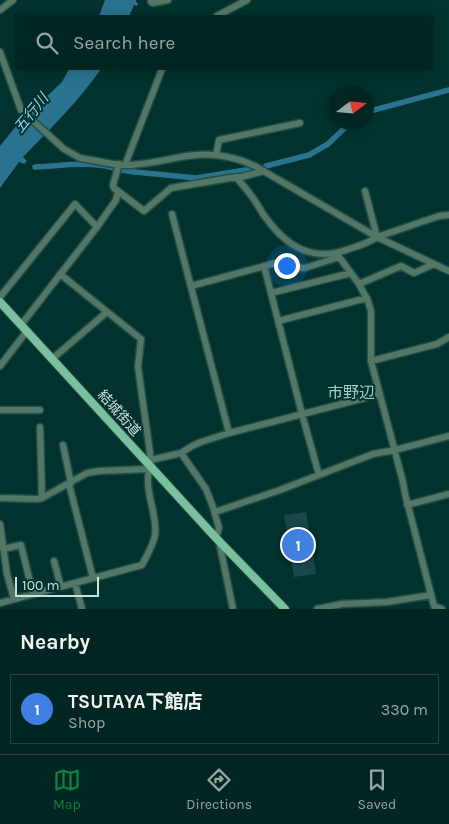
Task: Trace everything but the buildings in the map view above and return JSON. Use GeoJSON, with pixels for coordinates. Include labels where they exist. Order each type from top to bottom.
{"type":"FeatureCollection","features":[{"type":"Feature","properties":{"kind":"main road","name":"結城街道"},"geometry":{"type":"LineString","coordinates":[[0,302],[218,540],[285,609]]}},
{"type":"Feature","properties":{"kind":"street"},"geometry":{"type":"LineString","coordinates":[[0,10],[13,0]]}},
{"type":"Feature","properties":{"kind":"street"},"geometry":{"type":"LineString","coordinates":[[151,0],[153,3],[168,0]]}},
{"type":"Feature","properties":{"kind":"street"},"geometry":{"type":"LineString","coordinates":[[219,15],[247,0]]}},
{"type":"Feature","properties":{"kind":"street"},"geometry":{"type":"LineString","coordinates":[[0,52],[16,100],[23,112],[64,148],[80,158],[122,165],[157,162],[188,156],[216,155],[237,158],[264,171],[377,237],[449,271]]}},
{"type":"Feature","properties":{"kind":"street"},"geometry":{"type":"LineString","coordinates":[[162,70],[113,185],[118,192],[144,211],[171,188],[264,171]]}},
{"type":"Feature","properties":{"kind":"street"},"geometry":{"type":"LineString","coordinates":[[216,155],[219,140],[300,123]]}},
{"type":"Feature","properties":{"kind":"street"},"geometry":{"type":"LineString","coordinates":[[236,177],[254,199],[266,218],[288,242],[313,254],[338,255]]}},
{"type":"Feature","properties":{"kind":"street"},"geometry":{"type":"LineString","coordinates":[[365,191],[377,237]]}},
{"type":"Feature","properties":{"kind":"street"},"geometry":{"type":"LineString","coordinates":[[0,366],[60,274],[116,200],[118,192]]}},
{"type":"Feature","properties":{"kind":"street"},"geometry":{"type":"LineString","coordinates":[[0,297],[75,204],[97,227]]}},
{"type":"Feature","properties":{"kind":"street"},"geometry":{"type":"LineString","coordinates":[[172,214],[229,433]]}},
{"type":"Feature","properties":{"kind":"street"},"geometry":{"type":"LineString","coordinates":[[191,286],[282,262],[300,269],[305,268],[377,237],[439,216],[449,215]]}},
{"type":"Feature","properties":{"kind":"street"},"geometry":{"type":"LineString","coordinates":[[338,255],[359,284],[371,311],[371,361],[395,450],[407,505],[434,606],[443,609],[449,608]]}},
{"type":"Feature","properties":{"kind":"street"},"geometry":{"type":"LineString","coordinates":[[359,284],[401,266],[414,273],[434,264]]}},
{"type":"Feature","properties":{"kind":"street"},"geometry":{"type":"LineString","coordinates":[[264,266],[319,475]]}},
{"type":"Feature","properties":{"kind":"street"},"geometry":{"type":"LineString","coordinates":[[271,294],[351,273]]}},
{"type":"Feature","properties":{"kind":"street"},"geometry":{"type":"LineString","coordinates":[[0,603],[142,565],[155,534],[154,515],[149,490],[150,465],[138,367],[141,339],[60,274]]}},
{"type":"Feature","properties":{"kind":"street"},"geometry":{"type":"LineString","coordinates":[[278,321],[366,298]]}},
{"type":"Feature","properties":{"kind":"street"},"geometry":{"type":"LineString","coordinates":[[52,359],[107,312]]}},
{"type":"Feature","properties":{"kind":"street"},"geometry":{"type":"LineString","coordinates":[[371,361],[437,344],[449,337]]}},
{"type":"Feature","properties":{"kind":"street"},"geometry":{"type":"LineString","coordinates":[[0,498],[42,498],[87,473],[150,465],[181,454],[201,442],[229,433],[380,394]]}},
{"type":"Feature","properties":{"kind":"street"},"geometry":{"type":"LineString","coordinates":[[0,410],[40,410]]}},
{"type":"Feature","properties":{"kind":"street"},"geometry":{"type":"LineString","coordinates":[[40,427],[42,498]]}},
{"type":"Feature","properties":{"kind":"street"},"geometry":{"type":"LineString","coordinates":[[214,512],[280,490],[373,454],[449,436]]}},
{"type":"Feature","properties":{"kind":"street"},"geometry":{"type":"LineString","coordinates":[[63,445],[70,483],[93,578]]}},
{"type":"Feature","properties":{"kind":"street"},"geometry":{"type":"LineString","coordinates":[[181,454],[206,489],[214,512],[219,528],[218,540],[233,609]]}},
{"type":"Feature","properties":{"kind":"street"},"geometry":{"type":"LineString","coordinates":[[407,505],[449,494]]}},
{"type":"Feature","properties":{"kind":"street"},"geometry":{"type":"LineString","coordinates":[[0,524],[7,574],[14,599]]}},
{"type":"Feature","properties":{"kind":"street"},"geometry":{"type":"LineString","coordinates":[[2,545],[21,545],[33,594]]}},
{"type":"Feature","properties":{"kind":"street"},"geometry":{"type":"LineString","coordinates":[[54,561],[61,587]]}},
{"type":"Feature","properties":{"kind":"street"},"geometry":{"type":"LineString","coordinates":[[75,583],[82,609]]}},
{"type":"Feature","properties":{"kind":"street"},"geometry":{"type":"LineString","coordinates":[[317,609],[342,604],[387,602],[431,595]]}},
{"type":"Feature","properties":{"kind":"water"},"geometry":{"type":"Polygon","coordinates":[[[105,0],[136,0],[138,3],[137,6],[134,5],[129,15],[99,15],[105,0]]]}},
{"type":"Feature","properties":{"kind":"water","name":"五行川"},"geometry":{"type":"Polygon","coordinates":[[[68,70],[100,70],[74,104],[23,157],[27,161],[24,164],[19,162],[0,188],[0,146],[17,125],[62,82],[68,70]]]}},
{"type":"Feature","properties":{"kind":"waterway"},"geometry":{"type":"LineString","coordinates":[[374,110],[449,90]]}},
{"type":"Feature","properties":{"kind":"waterway"},"geometry":{"type":"LineString","coordinates":[[266,166],[309,155],[328,144],[343,130]]}},
{"type":"Feature","properties":{"kind":"waterway"},"geometry":{"type":"LineString","coordinates":[[35,167],[84,164],[114,168]]}},
{"type":"Feature","properties":{"kind":"waterway"},"geometry":{"type":"LineString","coordinates":[[121,170],[196,178],[252,169]]}},
{"type":"Feature","properties":{"kind":"place","name":"TSUTAYA下館店"},"geometry":{"type":"Point","coordinates":[298,545]}},
{"type":"Feature","properties":{"kind":"district","name":"市野辺"},"geometry":{"type":"Point","coordinates":[351,392]}}]}
